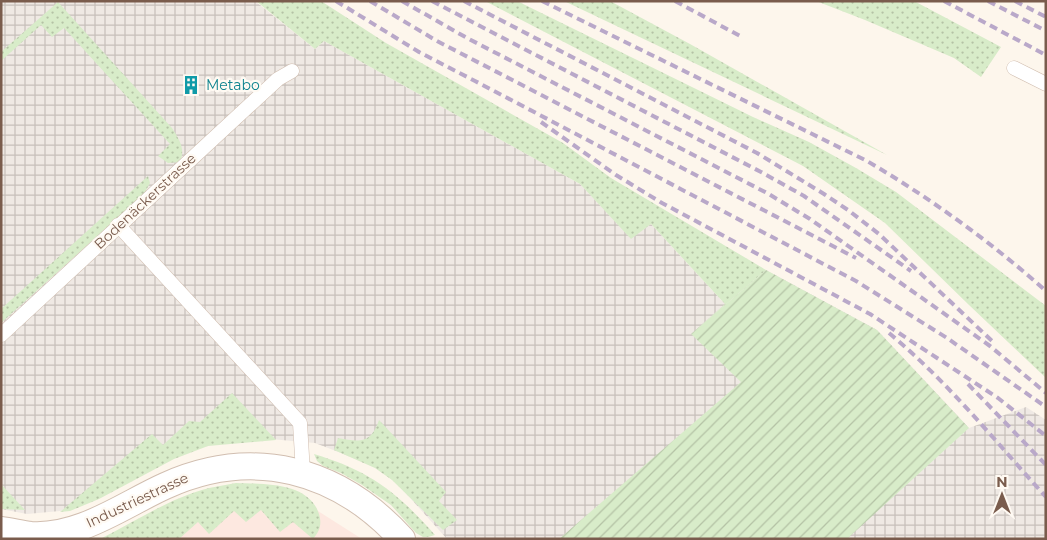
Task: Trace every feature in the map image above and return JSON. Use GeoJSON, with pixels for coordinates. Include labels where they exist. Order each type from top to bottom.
{"type":"FeatureCollection","features":[{"type":"Feature","properties":{"kind":"street","name":"Industriestrasse"},"geometry":{"type":"LineString","coordinates":[[1,530],[32,535],[56,533],[99,521],[164,486],[196,473],[231,467],[269,466],[303,473],[335,486],[359,500],[386,521],[402,539]]}},
{"type":"Feature","properties":{"kind":"lane"},"geometry":{"type":"LineString","coordinates":[[1014,68],[1046,84]]}},
{"type":"Feature","properties":{"kind":"lane","name":"Bodenäckerstrasse"},"geometry":{"type":"LineString","coordinates":[[1,335],[278,78],[292,71]]}},
{"type":"Feature","properties":{"kind":"lane"},"geometry":{"type":"LineString","coordinates":[[118,225],[300,423],[303,473]]}},
{"type":"Feature","properties":{"kind":"shaded area"},"geometry":{"type":"Polygon","coordinates":[[[1,1],[255,1],[315,49],[324,41],[580,184],[631,238],[651,224],[725,304],[766,270],[877,330],[969,428],[1026,407],[1046,420],[1046,539],[447,539],[394,480],[375,466],[315,443],[270,439],[207,444],[174,457],[71,510],[27,514],[1,509],[1,1]]]}},
{"type":"Feature","properties":{"kind":"shaded area"},"geometry":{"type":"Polygon","coordinates":[[[221,494],[307,504],[362,539],[165,539],[221,494]]]}},
{"type":"Feature","properties":{"kind":"green space"},"geometry":{"type":"Polygon","coordinates":[[[256,1],[321,1],[386,43],[563,143],[611,178],[766,270],[691,334],[725,304],[651,224],[631,239],[580,184],[324,41],[315,49],[256,1]]]}},
{"type":"Feature","properties":{"kind":"green space"},"geometry":{"type":"Polygon","coordinates":[[[485,1],[517,1],[753,117],[809,142],[896,192],[1046,306],[1046,378],[885,223],[803,166],[485,1]]]}},
{"type":"Feature","properties":{"kind":"green space"},"geometry":{"type":"Polygon","coordinates":[[[564,1],[610,1],[887,155],[564,1]]]}},
{"type":"Feature","properties":{"kind":"green space"},"geometry":{"type":"Polygon","coordinates":[[[816,1],[914,1],[1001,47],[981,77],[954,58],[816,1]]]}},
{"type":"Feature","properties":{"kind":"green space"},"geometry":{"type":"Polygon","coordinates":[[[58,2],[172,128],[182,148],[180,162],[168,163],[158,156],[170,144],[64,28],[52,37],[41,25],[1,61],[1,52],[58,2]]]}},
{"type":"Feature","properties":{"kind":"green space"},"geometry":{"type":"Polygon","coordinates":[[[148,176],[150,183],[144,194],[1,323],[1,309],[148,176]]]}},
{"type":"Feature","properties":{"kind":"green space"},"geometry":{"type":"Polygon","coordinates":[[[766,270],[877,330],[969,428],[847,539],[559,539],[741,382],[691,334],[766,270]]]}},
{"type":"Feature","properties":{"kind":"green space"},"geometry":{"type":"Polygon","coordinates":[[[232,393],[276,440],[208,446],[174,459],[99,499],[70,511],[60,512],[152,434],[163,445],[189,421],[200,422],[232,393]]]}},
{"type":"Feature","properties":{"kind":"green space"},"geometry":{"type":"Polygon","coordinates":[[[379,420],[446,492],[439,501],[457,520],[443,530],[392,480],[375,468],[334,450],[338,438],[364,440],[372,434],[379,420]]]}},
{"type":"Feature","properties":{"kind":"green space"},"geometry":{"type":"Polygon","coordinates":[[[314,454],[351,468],[381,485],[408,507],[435,535],[423,537],[416,533],[391,505],[362,485],[341,473],[323,466],[317,461],[314,454]]]}},
{"type":"Feature","properties":{"kind":"green space"},"geometry":{"type":"Polygon","coordinates":[[[236,483],[284,487],[296,490],[306,496],[314,504],[319,514],[320,527],[313,539],[293,522],[280,532],[261,510],[246,522],[234,511],[209,534],[198,522],[179,539],[100,539],[153,511],[195,492],[236,483]]]}},
{"type":"Feature","properties":{"kind":"green space"},"geometry":{"type":"Polygon","coordinates":[[[1,484],[25,510],[1,509],[1,484]]]}},
{"type":"Feature","properties":{"kind":"railway"},"geometry":{"type":"LineString","coordinates":[[336,1],[419,52],[856,281],[947,338],[1046,407]]}},
{"type":"Feature","properties":{"kind":"railway"},"geometry":{"type":"LineString","coordinates":[[370,1],[437,41],[856,258]]}},
{"type":"Feature","properties":{"kind":"railway"},"geometry":{"type":"LineString","coordinates":[[402,1],[467,38],[767,193],[810,219],[990,346],[1046,393]]}},
{"type":"Feature","properties":{"kind":"railway"},"geometry":{"type":"LineString","coordinates":[[432,1],[804,196],[911,271]]}},
{"type":"Feature","properties":{"kind":"railway"},"geometry":{"type":"LineString","coordinates":[[464,1],[757,153],[824,194],[879,234],[992,341]]}},
{"type":"Feature","properties":{"kind":"railway"},"geometry":{"type":"LineString","coordinates":[[542,1],[867,161],[914,190],[960,222],[1004,255],[1046,291]]}},
{"type":"Feature","properties":{"kind":"railway"},"geometry":{"type":"LineString","coordinates":[[675,1],[740,36]]}},
{"type":"Feature","properties":{"kind":"railway"},"geometry":{"type":"LineString","coordinates":[[944,1],[1046,55]]}},
{"type":"Feature","properties":{"kind":"railway"},"geometry":{"type":"LineString","coordinates":[[988,1],[1046,31]]}},
{"type":"Feature","properties":{"kind":"railway"},"geometry":{"type":"LineString","coordinates":[[1015,1],[1046,17]]}},
{"type":"Feature","properties":{"kind":"railway"},"geometry":{"type":"LineString","coordinates":[[541,122],[616,175],[662,203],[870,314],[998,398],[1046,436]]}},
{"type":"Feature","properties":{"kind":"railway"},"geometry":{"type":"LineString","coordinates":[[889,333],[951,391],[1046,497]]}},
{"type":"Feature","properties":{"kind":"railway"},"geometry":{"type":"LineString","coordinates":[[968,384],[1046,465]]}},
{"type":"Feature","properties":{"kind":"place","name":"Metabo"},"geometry":{"type":"Point","coordinates":[191,85]}}]}
